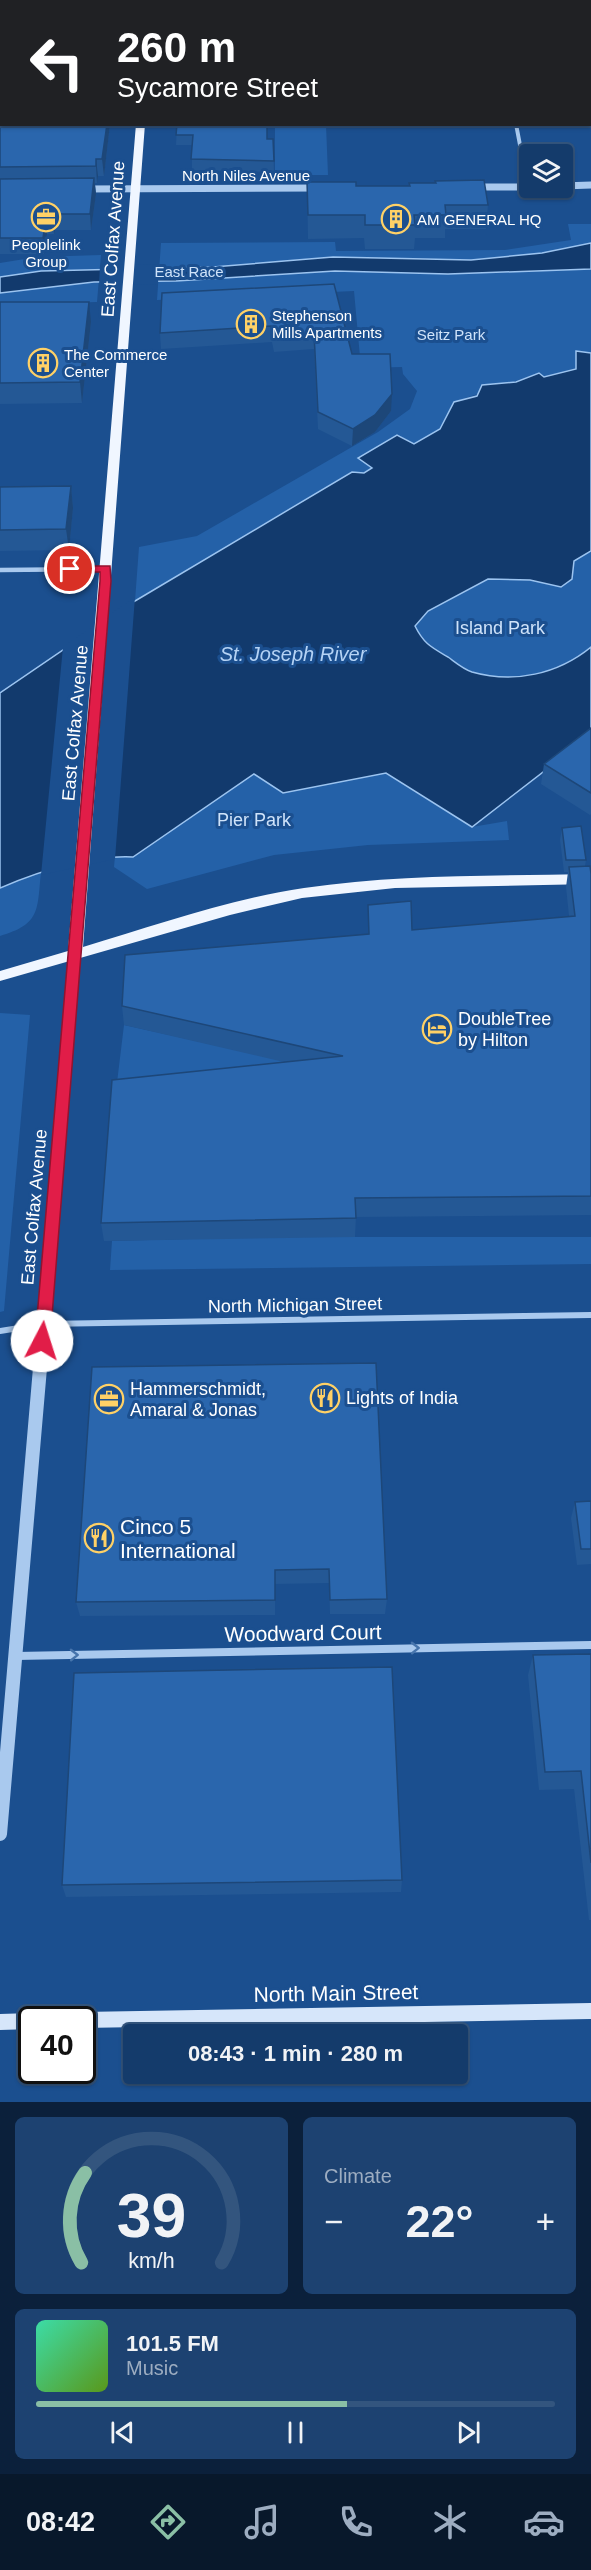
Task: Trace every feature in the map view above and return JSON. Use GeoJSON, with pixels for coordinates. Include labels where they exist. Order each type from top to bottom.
{"type":"FeatureCollection","features":[{"type":"Feature","properties":{"kind":"main road","name":"East Colfax Avenue"},"geometry":{"type":"LineString","coordinates":[[75,955],[141,126]]}},
{"type":"Feature","properties":{"kind":"main road"},"geometry":{"type":"LineString","coordinates":[[0,976],[230,910],[302,893],[395,883],[591,879]]}},
{"type":"Feature","properties":{"kind":"main road","name":"North Main Street"},"geometry":{"type":"LineString","coordinates":[[96,2020],[591,2011]]}},
{"type":"Feature","properties":{"kind":"main road"},"geometry":{"type":"LineString","coordinates":[[0,2022],[18,2021]]}},
{"type":"Feature","properties":{"kind":"street"},"geometry":{"type":"LineString","coordinates":[[516,126],[520,144]]}},
{"type":"Feature","properties":{"kind":"street"},"geometry":{"type":"LineString","coordinates":[[573,186],[591,185]]}},
{"type":"Feature","properties":{"kind":"street"},"geometry":{"type":"LineString","coordinates":[[469,187],[519,187]]}},
{"type":"Feature","properties":{"kind":"street","name":"North Niles Avenue"},"geometry":{"type":"LineString","coordinates":[[76,189],[324,188]]}},
{"type":"Feature","properties":{"kind":"street"},"geometry":{"type":"LineString","coordinates":[[0,570],[106,569]]}},
{"type":"Feature","properties":{"kind":"street","name":"East Colfax Avenue"},"geometry":{"type":"LineString","coordinates":[[0,1834],[75,955]]}},
{"type":"Feature","properties":{"kind":"street","name":"North Michigan Street"},"geometry":{"type":"LineString","coordinates":[[0,1332],[44,1324],[591,1316]]}},
{"type":"Feature","properties":{"kind":"street","name":"Woodward Court"},"geometry":{"type":"LineString","coordinates":[[15,1656],[591,1645]]}},
{"type":"Feature","properties":{"kind":"green space"},"geometry":{"type":"Polygon","coordinates":[[[275,126],[326,126],[328,175],[275,175],[275,126]]]}},
{"type":"Feature","properties":{"kind":"green space","name":"Seitz Park"},"geometry":{"type":"Polygon","coordinates":[[[568,224],[591,224],[591,353],[576,351],[576,368],[544,377],[539,373],[454,402],[441,429],[414,444],[358,458],[373,467],[135,601],[139,547],[197,536],[378,432],[410,409],[417,391],[403,374],[402,367],[361,368],[354,291],[157,300],[161,243],[335,242],[336,251],[505,250],[571,240],[568,224]]]}},
{"type":"Feature","properties":{"kind":"green space","name":"East Race"},"geometry":{"type":"Polygon","coordinates":[[[101,255],[97,302],[0,305],[0,263],[37,257],[101,255]]]}},
{"type":"Feature","properties":{"kind":"green space","name":"Island Park"},"geometry":{"type":"Polygon","coordinates":[[[591,551],[591,647],[550,670],[503,677],[472,672],[428,644],[415,626],[428,611],[488,579],[530,580],[561,587],[572,579],[574,561],[591,551]]]}},
{"type":"Feature","properties":{"kind":"green space","name":"Pier Park"},"geometry":{"type":"Polygon","coordinates":[[[386,773],[472,827],[507,821],[509,840],[368,845],[274,855],[147,889],[114,867],[115,856],[133,857],[254,774],[283,793],[386,773]]]}},
{"type":"Feature","properties":{"kind":"green space"},"geometry":{"type":"Polygon","coordinates":[[[41,872],[39,896],[34,914],[23,926],[0,936],[0,888],[41,872]]]}},
{"type":"Feature","properties":{"kind":"green space"},"geometry":{"type":"Polygon","coordinates":[[[0,1013],[30,1015],[4,1311],[0,1312],[0,1013]]]}},
{"type":"Feature","properties":{"kind":"green space"},"geometry":{"type":"Polygon","coordinates":[[[124,1025],[349,1075],[115,1099],[124,1025]]]}},
{"type":"Feature","properties":{"kind":"green space"},"geometry":{"type":"Polygon","coordinates":[[[265,1237],[591,1237],[591,1264],[110,1270],[112,1241],[265,1237]]]}},
{"type":"Feature","properties":{"kind":"water","name":"East Race"},"geometry":{"type":"Polygon","coordinates":[[[591,243],[591,269],[448,274],[335,271],[176,281],[94,282],[0,293],[0,277],[41,271],[213,267],[333,257],[471,260],[542,253],[591,243]]]}},
{"type":"Feature","properties":{"kind":"water","name":"St. Joseph River"},"geometry":{"type":"Polygon","coordinates":[[[576,351],[591,353],[591,551],[574,561],[572,579],[561,587],[530,580],[488,579],[428,611],[415,626],[432,648],[465,669],[504,677],[550,670],[591,647],[591,735],[472,827],[386,773],[283,793],[254,774],[133,857],[82,861],[0,888],[0,693],[135,601],[352,472],[364,473],[372,468],[358,458],[397,435],[414,444],[440,429],[454,402],[477,396],[482,385],[516,382],[539,373],[544,377],[576,369],[576,351]]]}},
{"type":"Feature","properties":{"kind":"pier"},"geometry":{"type":"Polygon","coordinates":[[[159,264],[158,284],[99,285],[100,265],[159,264]]]}},
{"type":"Feature","properties":{"kind":"pier"},"geometry":{"type":"Polygon","coordinates":[[[135,597],[115,859],[41,875],[63,647],[135,597]]]}},
{"type":"Feature","properties":{"kind":"building"},"geometry":{"type":"Polygon","coordinates":[[[0,126],[107,126],[102,159],[96,159],[96,166],[0,167],[0,126]]]}},
{"type":"Feature","properties":{"kind":"building"},"geometry":{"type":"Polygon","coordinates":[[[177,126],[267,126],[267,139],[273,139],[274,161],[191,159],[193,135],[176,135],[177,126]]]}},
{"type":"Feature","properties":{"kind":"building"},"geometry":{"type":"Polygon","coordinates":[[[94,178],[90,214],[53,214],[53,218],[46,218],[43,238],[0,238],[0,179],[94,178]]]}},
{"type":"Feature","properties":{"kind":"building"},"geometry":{"type":"Polygon","coordinates":[[[484,180],[488,205],[445,205],[446,215],[414,215],[415,225],[365,225],[365,215],[308,215],[307,182],[356,182],[356,186],[410,186],[409,183],[484,180]]]}},
{"type":"Feature","properties":{"kind":"building"},"geometry":{"type":"Polygon","coordinates":[[[334,284],[352,354],[390,354],[392,394],[375,415],[353,429],[318,412],[314,333],[273,335],[271,326],[160,333],[162,293],[334,284]]]}},
{"type":"Feature","properties":{"kind":"building","name":"The Commerce Center"},"geometry":{"type":"Polygon","coordinates":[[[0,302],[89,302],[80,382],[0,383],[0,302]]]}},
{"type":"Feature","properties":{"kind":"building"},"geometry":{"type":"Polygon","coordinates":[[[71,486],[66,529],[0,530],[0,487],[71,486]]]}},
{"type":"Feature","properties":{"kind":"building"},"geometry":{"type":"Polygon","coordinates":[[[591,728],[591,793],[544,764],[591,728]]]}},
{"type":"Feature","properties":{"kind":"building"},"geometry":{"type":"Polygon","coordinates":[[[581,826],[586,860],[566,860],[562,828],[581,826]]]}},
{"type":"Feature","properties":{"kind":"building"},"geometry":{"type":"Polygon","coordinates":[[[590,866],[591,1196],[355,1198],[356,1218],[101,1223],[112,1080],[343,1056],[122,1006],[125,955],[369,934],[368,905],[411,901],[412,930],[575,916],[569,867],[590,866]]]}},
{"type":"Feature","properties":{"kind":"building"},"geometry":{"type":"Polygon","coordinates":[[[376,1363],[387,1599],[330,1600],[329,1569],[275,1570],[275,1600],[76,1602],[92,1367],[376,1363]]]}},
{"type":"Feature","properties":{"kind":"building"},"geometry":{"type":"Polygon","coordinates":[[[591,1501],[591,1549],[581,1549],[575,1502],[591,1501]]]}},
{"type":"Feature","properties":{"kind":"building"},"geometry":{"type":"Polygon","coordinates":[[[591,1654],[591,1863],[581,1771],[545,1772],[533,1655],[591,1654]]]}},
{"type":"Feature","properties":{"kind":"building"},"geometry":{"type":"Polygon","coordinates":[[[392,1667],[402,1880],[62,1885],[74,1673],[392,1667]]]}},
{"type":"Feature","properties":{"kind":"place","name":"Peoplelink Group"},"geometry":{"type":"Point","coordinates":[46,217]}},
{"type":"Feature","properties":{"kind":"place","name":"AM GENERAL HQ"},"geometry":{"type":"Point","coordinates":[396,219]}},
{"type":"Feature","properties":{"kind":"place","name":"Stephenson Mills Apartments"},"geometry":{"type":"Point","coordinates":[251,324]}},
{"type":"Feature","properties":{"kind":"place","name":"The Commerce Center"},"geometry":{"type":"Point","coordinates":[43,363]}},
{"type":"Feature","properties":{"kind":"place","name":"DoubleTree by Hilton"},"geometry":{"type":"Point","coordinates":[437,1029]}},
{"type":"Feature","properties":{"kind":"place","name":"Lights of India"},"geometry":{"type":"Point","coordinates":[325,1398]}},
{"type":"Feature","properties":{"kind":"place","name":"Hammerschmidt, Amaral & Jonas"},"geometry":{"type":"Point","coordinates":[109,1399]}},
{"type":"Feature","properties":{"kind":"place","name":"Cinco 5 International"},"geometry":{"type":"Point","coordinates":[99,1538]}},
{"type":"Feature","properties":{"kind":"route"},"geometry":{"type":"LineString","coordinates":[[42,1341],[106,581],[106,569],[70,569]]}}]}
